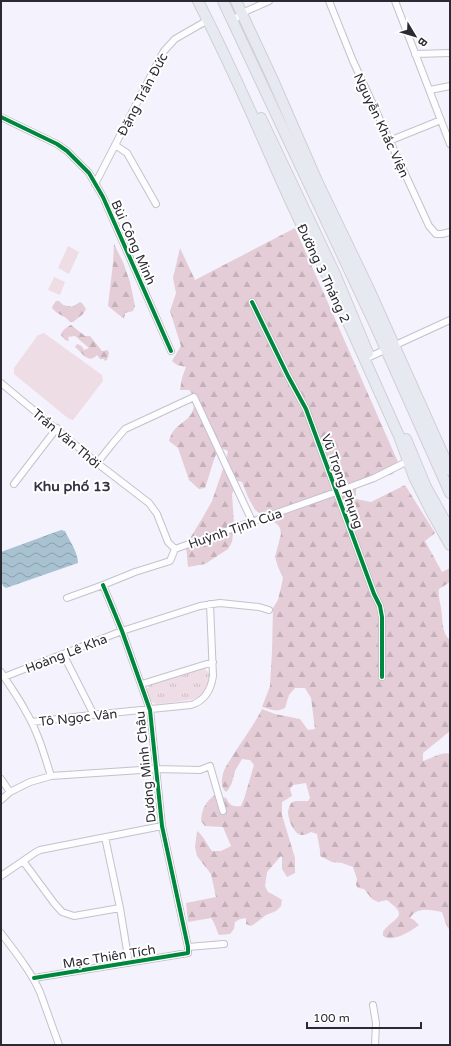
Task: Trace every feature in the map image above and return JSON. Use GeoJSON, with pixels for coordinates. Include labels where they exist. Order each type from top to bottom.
{"type":"FeatureCollection","features":[{"type":"Feature","properties":{"kind":"main road","name":"Đường 3 Tháng 2"},"geometry":{"type":"LineString","coordinates":[[198,1],[208,20],[216,30]]}},
{"type":"Feature","properties":{"kind":"main road","name":"Đường 3 Tháng 2"},"geometry":{"type":"LineString","coordinates":[[206,1],[216,30],[335,274],[367,358],[409,457],[422,494],[450,545]]}},
{"type":"Feature","properties":{"kind":"main road","name":"Đường 3 Tháng 2"},"geometry":{"type":"LineString","coordinates":[[223,1],[390,348],[435,448],[450,493]]}},
{"type":"Feature","properties":{"kind":"main road","name":"Đường 3 Tháng 2"},"geometry":{"type":"LineString","coordinates":[[236,1],[314,174],[350,248],[390,348]]}},
{"type":"Feature","properties":{"kind":"main road","name":"Đường 3 Tháng 2"},"geometry":{"type":"LineString","coordinates":[[435,448],[450,470]]}},
{"type":"Feature","properties":{"kind":"main road","name":"Đường 3 Tháng 2"},"geometry":{"type":"LineString","coordinates":[[409,457],[450,530]]}},
{"type":"Feature","properties":{"kind":"street"},"geometry":{"type":"LineString","coordinates":[[233,21],[242,13],[269,1]]}},
{"type":"Feature","properties":{"kind":"street","name":"Nguyễn Khắc Viện"},"geometry":{"type":"LineString","coordinates":[[329,1],[353,61],[429,226],[436,234],[450,232]]}},
{"type":"Feature","properties":{"kind":"street"},"geometry":{"type":"LineString","coordinates":[[395,1],[450,144]]}},
{"type":"Feature","properties":{"kind":"street","name":"Đặng Trần Đức"},"geometry":{"type":"LineString","coordinates":[[95,184],[164,51],[175,39],[208,20]]}},
{"type":"Feature","properties":{"kind":"street"},"geometry":{"type":"LineString","coordinates":[[415,54],[450,53]]}},
{"type":"Feature","properties":{"kind":"street"},"geometry":{"type":"LineString","coordinates":[[430,90],[450,86]]}},
{"type":"Feature","properties":{"kind":"street","name":"Bùi Công Minh"},"geometry":{"type":"LineString","coordinates":[[1,117],[56,144],[67,151],[89,172],[103,197],[171,351]]}},
{"type":"Feature","properties":{"kind":"street"},"geometry":{"type":"LineString","coordinates":[[390,142],[441,120]]}},
{"type":"Feature","properties":{"kind":"street"},"geometry":{"type":"LineString","coordinates":[[115,145],[127,153],[156,204]]}},
{"type":"Feature","properties":{"kind":"street","name":"Vũ Trọng Phụng"},"geometry":{"type":"LineString","coordinates":[[252,302],[288,376],[306,409],[374,594],[380,606],[382,617],[382,677]]}},
{"type":"Feature","properties":{"kind":"street"},"geometry":{"type":"LineString","coordinates":[[367,358],[450,322]]}},
{"type":"Feature","properties":{"kind":"street","name":"Trần Văn Thời"},"geometry":{"type":"LineString","coordinates":[[1,383],[57,428],[97,463],[149,503],[157,514],[168,542],[175,548]]}},
{"type":"Feature","properties":{"kind":"street"},"geometry":{"type":"LineString","coordinates":[[97,463],[125,430],[194,397],[252,521]]}},
{"type":"Feature","properties":{"kind":"street"},"geometry":{"type":"LineString","coordinates":[[14,484],[57,428]]}},
{"type":"Feature","properties":{"kind":"street","name":"Huỳnh Tịnh Của"},"geometry":{"type":"LineString","coordinates":[[67,598],[135,572],[170,561],[175,548],[374,478],[409,457]]}},
{"type":"Feature","properties":{"kind":"street","name":"Dương Minh Châu"},"geometry":{"type":"LineString","coordinates":[[103,585],[142,684],[150,710],[162,826],[188,950]]}},
{"type":"Feature","properties":{"kind":"street","name":"Hoàng Lê Kha"},"geometry":{"type":"LineString","coordinates":[[2,674],[63,654],[122,631],[210,604],[220,603],[259,607],[269,610]]}},
{"type":"Feature","properties":{"kind":"street","name":"Tô Ngọc Vân"},"geometry":{"type":"LineString","coordinates":[[32,722],[150,710],[191,705],[198,702],[208,692],[214,676],[210,604]]}},
{"type":"Feature","properties":{"kind":"street"},"geometry":{"type":"LineString","coordinates":[[63,654],[94,715]]}},
{"type":"Feature","properties":{"kind":"street"},"geometry":{"type":"LineString","coordinates":[[142,684],[213,662]]}},
{"type":"Feature","properties":{"kind":"street"},"geometry":{"type":"LineString","coordinates":[[2,674],[32,722],[44,752],[51,776]]}},
{"type":"Feature","properties":{"kind":"street"},"geometry":{"type":"LineString","coordinates":[[1,800],[10,792],[30,782],[51,776],[156,769],[200,770],[210,766],[223,811]]}},
{"type":"Feature","properties":{"kind":"street"},"geometry":{"type":"LineString","coordinates":[[1,779],[10,792]]}},
{"type":"Feature","properties":{"kind":"street"},"geometry":{"type":"LineString","coordinates":[[1,876],[36,852],[45,849],[162,826]]}},
{"type":"Feature","properties":{"kind":"street"},"geometry":{"type":"LineString","coordinates":[[105,837],[120,908],[129,963]]}},
{"type":"Feature","properties":{"kind":"street"},"geometry":{"type":"LineString","coordinates":[[23,861],[62,912],[74,916],[120,908]]}},
{"type":"Feature","properties":{"kind":"street"},"geometry":{"type":"LineString","coordinates":[[1,933],[34,978],[58,1045]]}},
{"type":"Feature","properties":{"kind":"street","name":"Mạc Thiên Tích"},"geometry":{"type":"LineString","coordinates":[[34,978],[129,963],[224,944]]}},
{"type":"Feature","properties":{"kind":"street"},"geometry":{"type":"LineString","coordinates":[[373,1004],[376,1023],[375,1045]]}},
{"type":"Feature","properties":{"kind":"green space"},"geometry":{"type":"Polygon","coordinates":[[[295,228],[398,462],[393,474],[361,481],[356,489],[356,499],[371,502],[405,485],[435,533],[425,541],[442,572],[450,568],[450,582],[439,589],[439,594],[443,625],[445,633],[450,640],[450,731],[423,753],[423,761],[440,754],[450,754],[450,931],[442,912],[420,910],[413,914],[410,918],[419,925],[397,937],[387,938],[383,936],[384,930],[398,917],[399,912],[396,908],[387,900],[378,902],[372,899],[364,889],[358,888],[356,885],[357,879],[353,867],[342,863],[332,862],[320,856],[317,834],[311,832],[303,835],[294,830],[290,822],[288,812],[291,803],[295,801],[308,801],[310,798],[306,783],[293,785],[290,789],[292,796],[282,802],[282,815],[295,858],[295,873],[287,877],[282,869],[281,856],[267,872],[265,886],[268,892],[282,900],[281,906],[276,911],[266,915],[251,926],[246,924],[246,918],[240,919],[235,922],[234,929],[230,934],[219,935],[211,918],[188,922],[186,903],[216,897],[211,874],[197,856],[195,847],[197,831],[202,835],[212,851],[221,851],[231,846],[223,827],[205,826],[201,821],[203,809],[206,803],[215,795],[226,798],[233,806],[241,806],[254,765],[250,760],[242,759],[235,771],[231,785],[226,792],[222,786],[222,777],[224,770],[262,709],[275,714],[300,719],[308,730],[315,729],[311,698],[305,688],[295,688],[289,695],[285,708],[274,710],[262,707],[270,686],[273,608],[278,600],[283,577],[275,557],[281,534],[280,528],[277,524],[255,510],[242,482],[238,481],[232,494],[234,524],[232,542],[228,549],[205,564],[188,567],[186,545],[212,501],[228,451],[219,447],[205,488],[199,489],[189,480],[178,448],[169,441],[174,430],[191,415],[194,406],[193,395],[189,390],[180,390],[186,367],[177,365],[172,361],[181,346],[170,311],[176,293],[173,278],[180,248],[195,280],[295,228]]]}},
{"type":"Feature","properties":{"kind":"green space"},"geometry":{"type":"Polygon","coordinates":[[[114,244],[123,262],[130,282],[135,306],[133,311],[125,313],[124,319],[108,306],[114,244]]]}},
{"type":"Feature","properties":{"kind":"green space"},"geometry":{"type":"Polygon","coordinates":[[[68,246],[79,252],[69,274],[58,268],[68,246]]]}},
{"type":"Feature","properties":{"kind":"green space"},"geometry":{"type":"Polygon","coordinates":[[[54,277],[65,282],[60,295],[48,290],[54,277]]]}},
{"type":"Feature","properties":{"kind":"green space"},"geometry":{"type":"Polygon","coordinates":[[[56,301],[59,301],[63,305],[72,307],[80,302],[86,309],[83,314],[73,322],[70,322],[52,308],[56,301]]]}},
{"type":"Feature","properties":{"kind":"green space"},"geometry":{"type":"Polygon","coordinates":[[[71,325],[85,336],[90,336],[102,351],[107,350],[109,353],[107,360],[105,361],[104,359],[100,359],[97,355],[91,359],[85,357],[75,347],[77,344],[82,346],[84,350],[89,348],[75,336],[68,337],[69,341],[65,340],[61,335],[65,329],[71,325]]]}},
{"type":"Feature","properties":{"kind":"green space"},"geometry":{"type":"Polygon","coordinates":[[[44,333],[102,375],[103,381],[73,420],[69,419],[14,374],[14,368],[38,335],[44,333]]]}},
{"type":"Feature","properties":{"kind":"green space"},"geometry":{"type":"Polygon","coordinates":[[[197,667],[205,669],[209,673],[210,677],[206,689],[197,698],[157,704],[147,698],[146,690],[151,684],[197,667]]]}},
{"type":"Feature","properties":{"kind":"water"},"geometry":{"type":"Polygon","coordinates":[[[61,530],[65,531],[73,546],[77,555],[78,563],[6,588],[3,586],[1,579],[1,552],[61,530]]]}},
{"type":"Feature","properties":{"kind":"cycle path"},"geometry":{"type":"LineString","coordinates":[[1,117],[57,144],[67,151],[89,173],[103,197],[171,351]]}},
{"type":"Feature","properties":{"kind":"cycle path"},"geometry":{"type":"LineString","coordinates":[[252,302],[288,376],[306,409],[374,594],[380,606],[382,617],[382,677]]}},
{"type":"Feature","properties":{"kind":"cycle path"},"geometry":{"type":"LineString","coordinates":[[34,978],[188,953],[188,947],[162,826],[150,710],[122,631],[103,585]]}},
{"type":"Feature","properties":{"kind":"district","name":"Khu phố 13"},"geometry":{"type":"Point","coordinates":[72,486]}}]}
